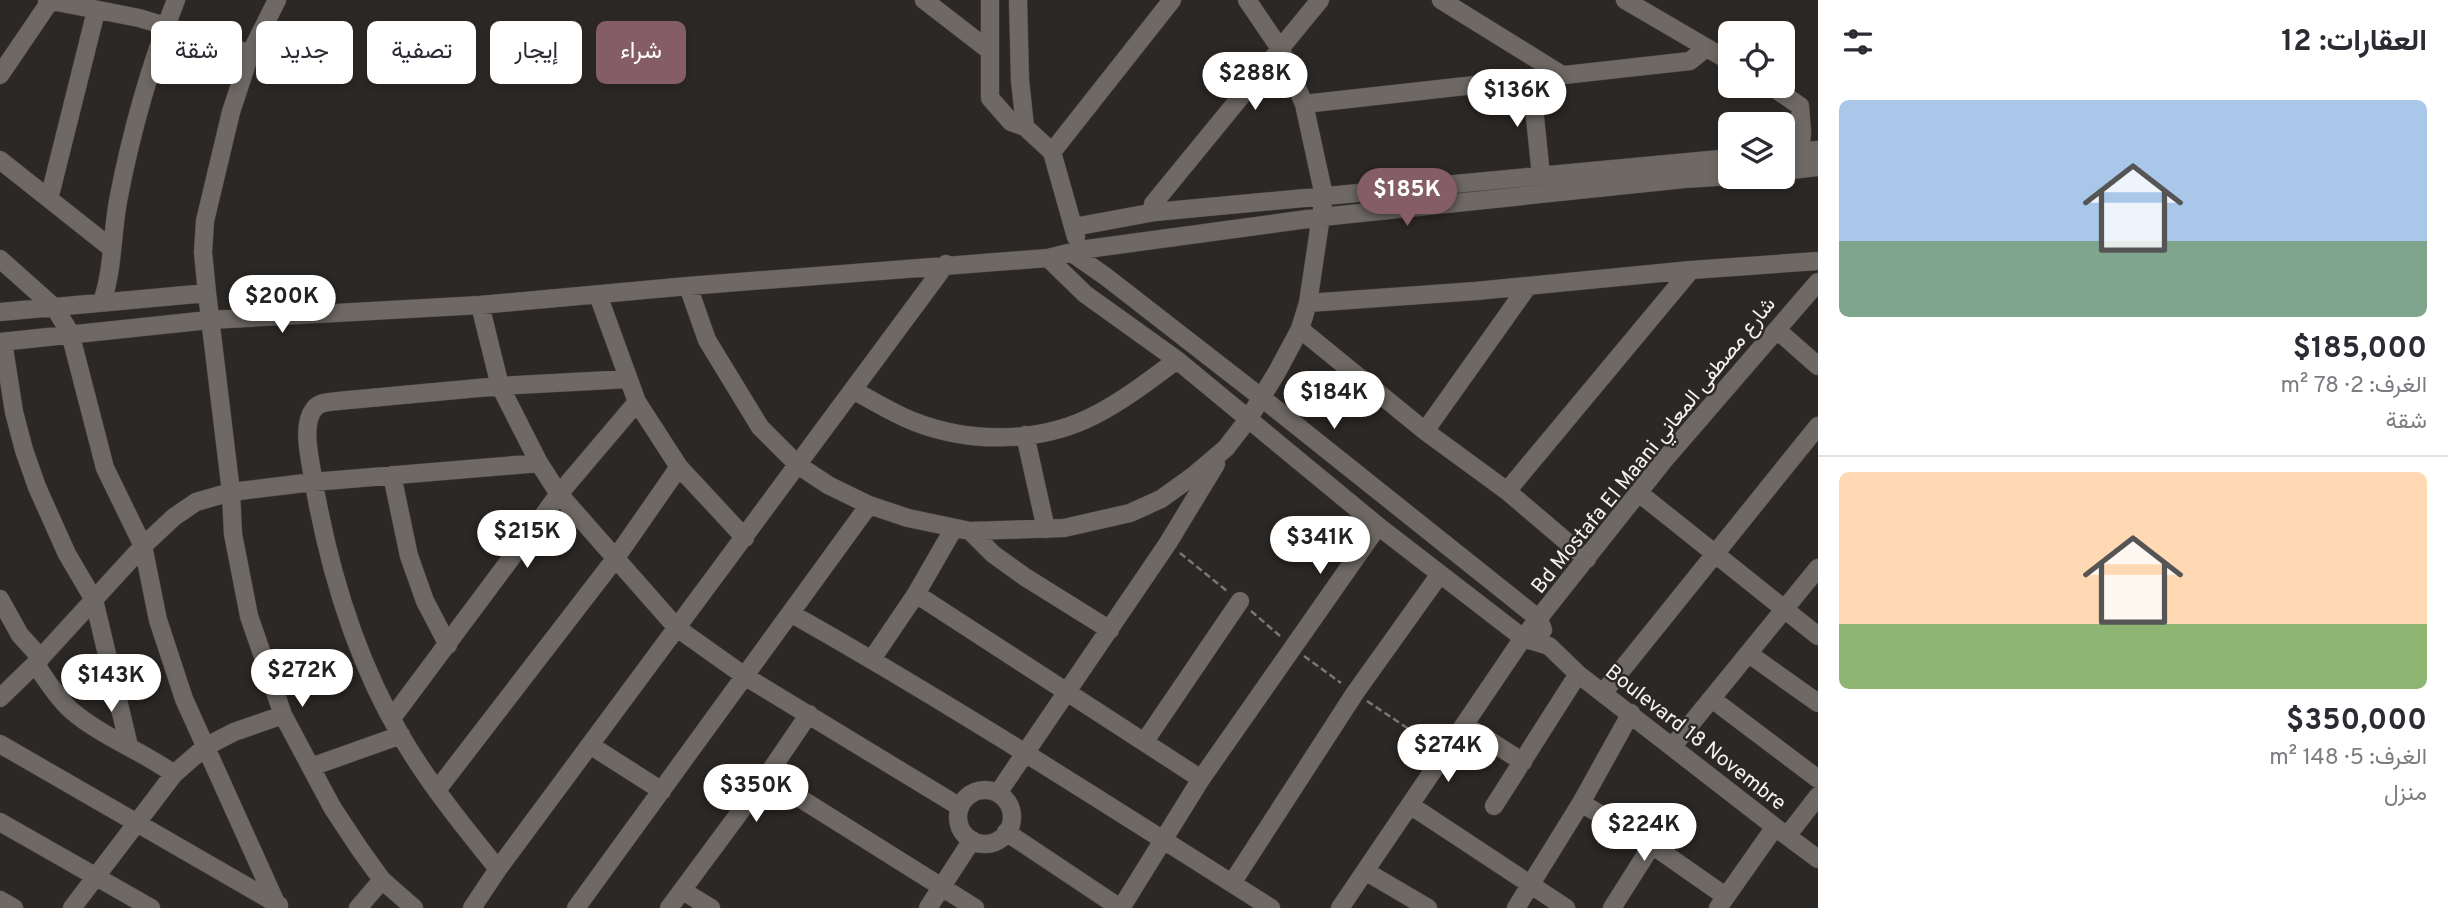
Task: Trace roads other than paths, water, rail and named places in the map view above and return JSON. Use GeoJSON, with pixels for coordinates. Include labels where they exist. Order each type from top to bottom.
{"type":"FeatureCollection","features":[{"type":"Feature","properties":{"kind":"street"},"geometry":{"type":"LineString","coordinates":[[0,75],[49,0],[151,22]]}},
{"type":"Feature","properties":{"kind":"street"},"geometry":{"type":"LineString","coordinates":[[168,21],[176,0]]}},
{"type":"Feature","properties":{"kind":"street"},"geometry":{"type":"LineString","coordinates":[[277,0],[250,54],[230,113],[205,221],[203,252],[206,293],[231,492],[233,534],[249,616],[283,715],[332,807],[382,880],[414,908]]}},
{"type":"Feature","properties":{"kind":"street"},"geometry":{"type":"LineString","coordinates":[[924,0],[990,51]]}},
{"type":"Feature","properties":{"kind":"street"},"geometry":{"type":"LineString","coordinates":[[990,0],[990,97],[1011,122],[1025,127],[1052,152],[1073,227],[1076,252],[1539,620],[1549,646]]}},
{"type":"Feature","properties":{"kind":"street"},"geometry":{"type":"LineString","coordinates":[[1018,0],[1020,80],[1025,127]]}},
{"type":"Feature","properties":{"kind":"street"},"geometry":{"type":"LineString","coordinates":[[1052,152],[1172,0]]}},
{"type":"Feature","properties":{"kind":"street"},"geometry":{"type":"LineString","coordinates":[[998,793],[1168,543],[1226,448],[1262,398],[1300,329],[1308,303],[1324,196],[1304,104],[1280,50],[1247,0]]}},
{"type":"Feature","properties":{"kind":"street"},"geometry":{"type":"LineString","coordinates":[[1154,212],[1153,204],[1320,0]]}},
{"type":"Feature","properties":{"kind":"street"},"geometry":{"type":"LineString","coordinates":[[1441,0],[1562,75]]}},
{"type":"Feature","properties":{"kind":"street"},"geometry":{"type":"LineString","coordinates":[[1625,0],[1645,5],[1718,55]]}},
{"type":"Feature","properties":{"kind":"street"},"geometry":{"type":"LineString","coordinates":[[49,199],[96,11]]}},
{"type":"Feature","properties":{"kind":"street"},"geometry":{"type":"LineString","coordinates":[[1304,104],[1690,61],[1706,48]]}},
{"type":"Feature","properties":{"kind":"street"},"geometry":{"type":"LineString","coordinates":[[242,51],[250,54]]}},
{"type":"Feature","properties":{"kind":"street"},"geometry":{"type":"LineString","coordinates":[[102,302],[129,149],[151,70]]}},
{"type":"Feature","properties":{"kind":"street"},"geometry":{"type":"LineString","coordinates":[[1531,78],[1541,176]]}},
{"type":"Feature","properties":{"kind":"street"},"geometry":{"type":"LineString","coordinates":[[1788,98],[1800,106],[1802,133],[1795,150]]}},
{"type":"Feature","properties":{"kind":"street"},"geometry":{"type":"LineString","coordinates":[[1073,227],[1154,212],[1718,159]]}},
{"type":"Feature","properties":{"kind":"street"},"geometry":{"type":"LineString","coordinates":[[1795,159],[1818,167]]}},
{"type":"Feature","properties":{"kind":"street"},"geometry":{"type":"LineString","coordinates":[[0,160],[111,248]]}},
{"type":"Feature","properties":{"kind":"street"},"geometry":{"type":"LineString","coordinates":[[130,746],[94,600],[67,554],[37,487],[14,412],[2,342],[209,320],[480,305],[946,264],[1048,258],[1322,217],[1718,177]]}},
{"type":"Feature","properties":{"kind":"street"},"geometry":{"type":"LineString","coordinates":[[1048,258],[1085,294],[1177,360],[1378,526],[1523,638],[1549,646]]}},
{"type":"Feature","properties":{"kind":"street"},"geometry":{"type":"LineString","coordinates":[[0,259],[55,308],[69,333],[105,468],[143,546],[158,620],[184,699],[280,906]]}},
{"type":"Feature","properties":{"kind":"street"},"geometry":{"type":"LineString","coordinates":[[1308,303],[1818,261]]}},
{"type":"Feature","properties":{"kind":"street"},"geometry":{"type":"LineString","coordinates":[[472,908],[498,869],[946,264]]}},
{"type":"Feature","properties":{"kind":"street"},"geometry":{"type":"LineString","coordinates":[[1507,491],[1691,270]]}},
{"type":"Feature","properties":{"kind":"street","name":"Bd Mostafa El Maani شارع مصطفى المعاني"},"geometry":{"type":"LineString","coordinates":[[1523,638],[1665,459],[1818,282]]}},
{"type":"Feature","properties":{"kind":"street"},"geometry":{"type":"LineString","coordinates":[[688,286],[708,340],[760,427],[798,465],[828,485],[869,505],[908,518],[962,530],[1064,528],[1130,513],[1161,499],[1226,448]]}},
{"type":"Feature","properties":{"kind":"street"},"geometry":{"type":"LineString","coordinates":[[1425,430],[1528,286]]}},
{"type":"Feature","properties":{"kind":"street"},"geometry":{"type":"LineString","coordinates":[[0,312],[206,293]]}},
{"type":"Feature","properties":{"kind":"street"},"geometry":{"type":"LineString","coordinates":[[598,295],[637,402],[679,467],[745,538]]}},
{"type":"Feature","properties":{"kind":"street"},"geometry":{"type":"LineString","coordinates":[[480,305],[500,386],[540,463],[559,494],[677,628],[746,677],[960,807]]}},
{"type":"Feature","properties":{"kind":"street"},"geometry":{"type":"LineString","coordinates":[[1300,329],[1425,430],[1507,491],[1587,559]]}},
{"type":"Feature","properties":{"kind":"street"},"geometry":{"type":"LineString","coordinates":[[1777,330],[1818,366]]}},
{"type":"Feature","properties":{"kind":"street"},"geometry":{"type":"LineString","coordinates":[[853,390],[915,422],[953,432],[993,438],[1025,435],[1074,425],[1123,399],[1177,360]]}},
{"type":"Feature","properties":{"kind":"street"},"geometry":{"type":"LineString","coordinates":[[498,869],[438,790],[401,735],[365,662],[334,577],[313,482],[309,454],[309,421],[313,410],[319,405],[365,398],[500,386],[628,379]]}},
{"type":"Feature","properties":{"kind":"street"},"geometry":{"type":"LineString","coordinates":[[392,718],[559,494],[637,402]]}},
{"type":"Feature","properties":{"kind":"street"},"geometry":{"type":"LineString","coordinates":[[1603,693],[1818,426]]}},
{"type":"Feature","properties":{"kind":"street"},"geometry":{"type":"LineString","coordinates":[[1025,435],[1046,529]]}},
{"type":"Feature","properties":{"kind":"street"},"geometry":{"type":"LineString","coordinates":[[0,698],[38,661],[143,546],[174,517],[196,502],[231,492],[313,482],[540,463]]}},
{"type":"Feature","properties":{"kind":"street"},"geometry":{"type":"LineString","coordinates":[[438,790],[615,558],[679,467]]}},
{"type":"Feature","properties":{"kind":"street"},"geometry":{"type":"LineString","coordinates":[[392,475],[409,556],[425,601],[448,645]]}},
{"type":"Feature","properties":{"kind":"street"},"geometry":{"type":"LineString","coordinates":[[1639,493],[1818,636]]}},
{"type":"Feature","properties":{"kind":"street"},"geometry":{"type":"LineString","coordinates":[[576,908],[869,505]]}},
{"type":"Feature","properties":{"kind":"street"},"geometry":{"type":"LineString","coordinates":[[1006,832],[1121,908],[1201,779],[1378,526]]}},
{"type":"Feature","properties":{"kind":"street"},"geometry":{"type":"LineString","coordinates":[[962,530],[1025,577],[1110,630]]}},
{"type":"Feature","properties":{"kind":"street"},"geometry":{"type":"LineString","coordinates":[[872,659],[962,530]]}},
{"type":"Feature","properties":{"kind":"street"},"geometry":{"type":"LineString","coordinates":[[1672,747],[1818,568]]}},
{"type":"Feature","properties":{"kind":"street"},"geometry":{"type":"LineString","coordinates":[[1232,883],[1355,693],[1440,574]]}},
{"type":"Feature","properties":{"kind":"street"},"geometry":{"type":"LineString","coordinates":[[916,593],[1201,779]]}},
{"type":"Feature","properties":{"kind":"street"},"geometry":{"type":"LineString","coordinates":[[0,599],[57,695],[72,711],[174,774]]}},
{"type":"Feature","properties":{"kind":"street"},"geometry":{"type":"LineString","coordinates":[[1145,741],[1240,601]]}},
{"type":"Feature","properties":{"kind":"street"},"geometry":{"type":"LineString","coordinates":[[792,614],[1025,752],[1271,908]]}},
{"type":"Feature","properties":{"kind":"street"},"geometry":{"type":"LineString","coordinates":[[0,632],[20,635]]}},
{"type":"Feature","properties":{"kind":"street"},"geometry":{"type":"LineString","coordinates":[[1340,908],[1523,638]]}},
{"type":"Feature","properties":{"kind":"street","name":"Boulevard 18 Novembre"},"geometry":{"type":"LineString","coordinates":[[1549,646],[1578,674],[1818,859]]}},
{"type":"Feature","properties":{"kind":"street"},"geometry":{"type":"LineString","coordinates":[[1749,654],[1818,704]]}},
{"type":"Feature","properties":{"kind":"street"},"geometry":{"type":"LineString","coordinates":[[1494,806],[1578,674]]}},
{"type":"Feature","properties":{"kind":"street"},"geometry":{"type":"LineString","coordinates":[[1712,699],[1818,779]]}},
{"type":"Feature","properties":{"kind":"street"},"geometry":{"type":"LineString","coordinates":[[1516,908],[1581,803],[1631,713]]}},
{"type":"Feature","properties":{"kind":"street"},"geometry":{"type":"LineString","coordinates":[[669,908],[809,714]]}},
{"type":"Feature","properties":{"kind":"street"},"geometry":{"type":"LineString","coordinates":[[72,908],[174,774],[205,747],[234,732],[283,715]]}},
{"type":"Feature","properties":{"kind":"street"},"geometry":{"type":"LineString","coordinates":[[1465,725],[1523,762]]}},
{"type":"Feature","properties":{"kind":"street"},"geometry":{"type":"LineString","coordinates":[[311,767],[401,735]]}},
{"type":"Feature","properties":{"kind":"street"},"geometry":{"type":"LineString","coordinates":[[0,744],[280,906]]}},
{"type":"Feature","properties":{"kind":"street"},"geometry":{"type":"LineString","coordinates":[[590,746],[662,792]]}},
{"type":"Feature","properties":{"kind":"street"},"geometry":{"type":"LineString","coordinates":[[766,777],[975,908]]}},
{"type":"Feature","properties":{"kind":"street"},"geometry":{"type":"LineString","coordinates":[[976,792],[998,793],[1011,811],[1012,819],[1006,832],[994,842],[972,841],[961,830],[958,815],[960,807],[969,795],[976,792]]}},
{"type":"Feature","properties":{"kind":"street"},"geometry":{"type":"LineString","coordinates":[[1581,803],[1652,845],[1721,902],[1781,832],[1818,796]]}},
{"type":"Feature","properties":{"kind":"street"},"geometry":{"type":"LineString","coordinates":[[1410,805],[1530,887],[1566,908]]}},
{"type":"Feature","properties":{"kind":"street"},"geometry":{"type":"LineString","coordinates":[[0,822],[151,908]]}},
{"type":"Feature","properties":{"kind":"street"},"geometry":{"type":"LineString","coordinates":[[928,908],[972,841]]}},
{"type":"Feature","properties":{"kind":"street"},"geometry":{"type":"LineString","coordinates":[[1612,908],[1652,845]]}},
{"type":"Feature","properties":{"kind":"street"},"geometry":{"type":"LineString","coordinates":[[1365,871],[1428,908]]}},
{"type":"Feature","properties":{"kind":"street"},"geometry":{"type":"LineString","coordinates":[[358,908],[382,880]]}},
{"type":"Feature","properties":{"kind":"street"},"geometry":{"type":"LineString","coordinates":[[683,891],[711,908]]}},
{"type":"Feature","properties":{"kind":"street"},"geometry":{"type":"LineString","coordinates":[[0,900],[15,908]]}}]}
